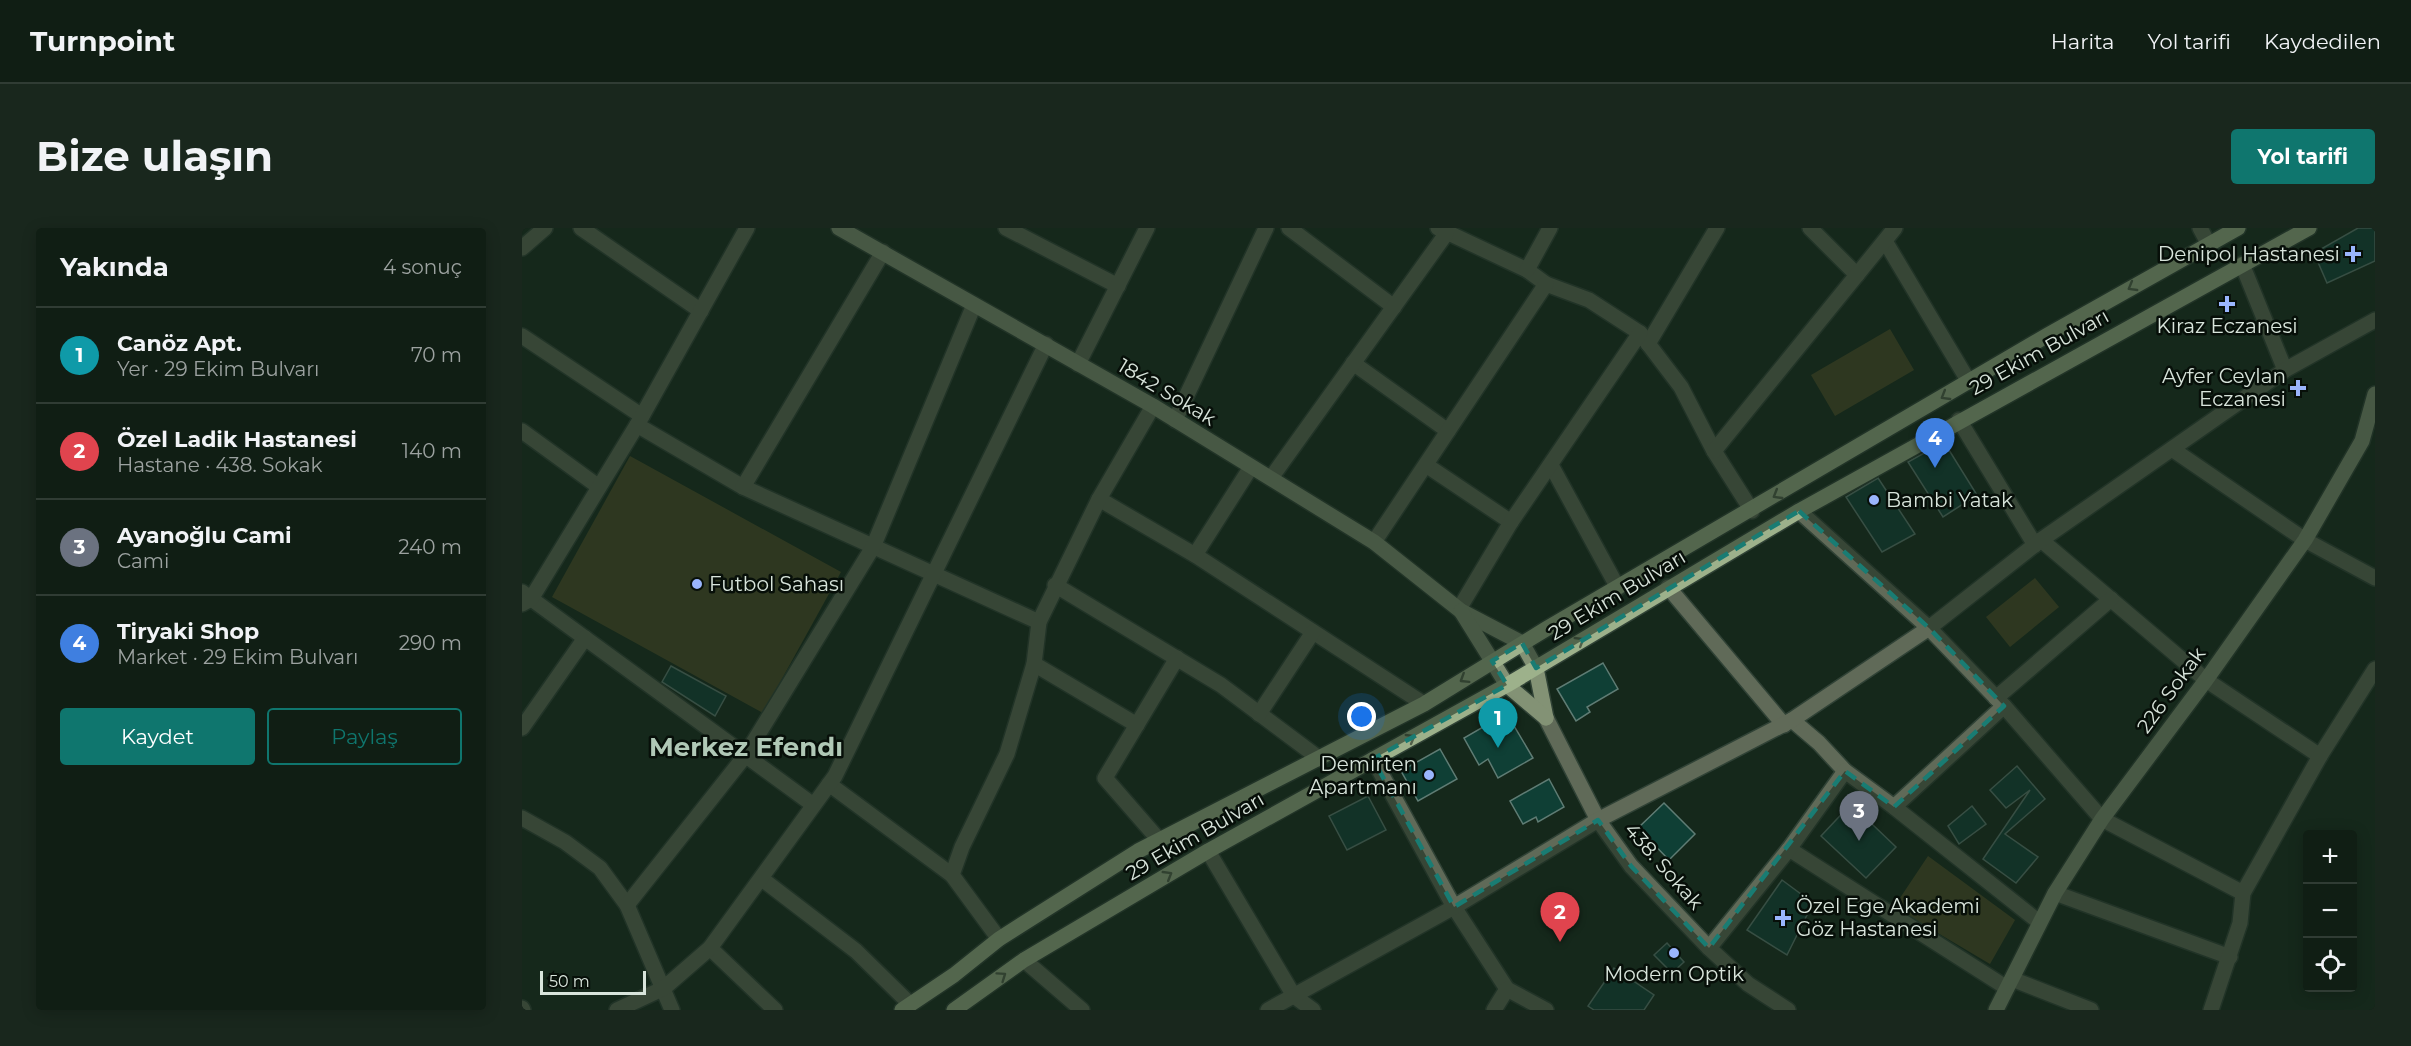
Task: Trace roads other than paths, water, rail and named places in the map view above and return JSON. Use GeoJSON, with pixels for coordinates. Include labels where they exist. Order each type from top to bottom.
{"type":"FeatureCollection","features":[{"type":"Feature","properties":{"kind":"main road","name":"29 Ekim Bulvarı"},"geometry":{"type":"LineString","coordinates":[[906,1007],[954,975],[999,939],[1159,840],[1424,704],[1522,643],[2208,243],[2238,228]]}},
{"type":"Feature","properties":{"kind":"main road","name":"29 Ekim Bulvarı"},"geometry":{"type":"LineString","coordinates":[[954,1010],[1024,960],[1208,851],[1507,685],[1798,511],[2309,228]]}},
{"type":"Feature","properties":{"kind":"street"},"geometry":{"type":"LineString","coordinates":[[522,248],[545,228]]}},
{"type":"Feature","properties":{"kind":"street"},"geometry":{"type":"LineString","coordinates":[[581,228],[701,311]]}},
{"type":"Feature","properties":{"kind":"street"},"geometry":{"type":"LineString","coordinates":[[747,228],[599,487],[525,598],[585,638],[812,804]]}},
{"type":"Feature","properties":{"kind":"street"},"geometry":{"type":"LineString","coordinates":[[1006,228],[1118,286]]}},
{"type":"Feature","properties":{"kind":"street"},"geometry":{"type":"LineString","coordinates":[[1078,364],[1147,228]]}},
{"type":"Feature","properties":{"kind":"street"},"geometry":{"type":"LineString","coordinates":[[1175,420],[1266,228]]}},
{"type":"Feature","properties":{"kind":"street"},"geometry":{"type":"LineString","coordinates":[[1290,228],[1394,307]]}},
{"type":"Feature","properties":{"kind":"street"},"geometry":{"type":"LineString","coordinates":[[1527,270],[1550,228]]}},
{"type":"Feature","properties":{"kind":"street"},"geometry":{"type":"LineString","coordinates":[[1460,610],[1511,522],[1644,338],[1717,228]]}},
{"type":"Feature","properties":{"kind":"street"},"geometry":{"type":"LineString","coordinates":[[1810,228],[1857,275]]}},
{"type":"Feature","properties":{"kind":"street"},"geometry":{"type":"LineString","coordinates":[[1714,451],[1895,228]]}},
{"type":"Feature","properties":{"kind":"street"},"geometry":{"type":"LineString","coordinates":[[2200,228],[2208,243]]}},
{"type":"Feature","properties":{"kind":"street","name":"1842 Sokak"},"geometry":{"type":"LineString","coordinates":[[848,230],[974,305],[1153,406],[1271,478],[1374,542],[1460,610]]}},
{"type":"Feature","properties":{"kind":"street"},"geometry":{"type":"LineString","coordinates":[[1271,478],[1394,307],[1442,231],[1527,270],[1545,284],[1589,300],[1644,338],[1681,387],[1714,451],[1752,510]]}},
{"type":"Feature","properties":{"kind":"street"},"geometry":{"type":"LineString","coordinates":[[1885,241],[1969,382]]}},
{"type":"Feature","properties":{"kind":"street"},"geometry":{"type":"LineString","coordinates":[[743,487],[883,252]]}},
{"type":"Feature","properties":{"kind":"street"},"geometry":{"type":"LineString","coordinates":[[2242,264],[2285,370]]}},
{"type":"Feature","properties":{"kind":"street"},"geometry":{"type":"LineString","coordinates":[[1374,542],[1545,284]]}},
{"type":"Feature","properties":{"kind":"street"},"geometry":{"type":"LineString","coordinates":[[627,905],[746,756],[873,547],[974,305]]}},
{"type":"Feature","properties":{"kind":"street"},"geometry":{"type":"LineString","coordinates":[[1268,1010],[1454,907],[1598,820],[1788,723],[1929,628],[2038,542],[2285,370],[2375,320]]}},
{"type":"Feature","properties":{"kind":"street"},"geometry":{"type":"LineString","coordinates":[[522,336],[639,420],[743,487],[933,576],[1039,622]]}},
{"type":"Feature","properties":{"kind":"street"},"geometry":{"type":"LineString","coordinates":[[617,1010],[664,988],[710,948],[762,879],[812,804],[829,784],[1046,344]]}},
{"type":"Feature","properties":{"kind":"street"},"geometry":{"type":"LineString","coordinates":[[1353,363],[1448,431]]}},
{"type":"Feature","properties":{"kind":"street","name":"226 Sokak"},"geometry":{"type":"LineString","coordinates":[[1996,1010],[2055,893],[2102,819],[2206,680],[2304,540],[2361,441],[2375,394]]}},
{"type":"Feature","properties":{"kind":"street"},"geometry":{"type":"LineString","coordinates":[[952,875],[962,847],[1007,754],[1035,664],[1039,622],[1055,585],[1100,499],[1153,406]]}},
{"type":"Feature","properties":{"kind":"street"},"geometry":{"type":"LineString","coordinates":[[1959,420],[2038,542],[2111,599],[2206,680],[2320,756]]}},
{"type":"Feature","properties":{"kind":"street"},"geometry":{"type":"LineString","coordinates":[[522,431],[599,487]]}},
{"type":"Feature","properties":{"kind":"street"},"geometry":{"type":"LineString","coordinates":[[2172,449],[2304,540],[2375,578]]}},
{"type":"Feature","properties":{"kind":"street"},"geometry":{"type":"LineString","coordinates":[[1426,465],[1511,522]]}},
{"type":"Feature","properties":{"kind":"street"},"geometry":{"type":"LineString","coordinates":[[1551,465],[1618,588]]}},
{"type":"Feature","properties":{"kind":"street"},"geometry":{"type":"LineString","coordinates":[[1195,555],[1251,467]]}},
{"type":"Feature","properties":{"kind":"street"},"geometry":{"type":"LineString","coordinates":[[1100,499],[1195,555],[1424,704]]}},
{"type":"Feature","properties":{"kind":"street"},"geometry":{"type":"LineString","coordinates":[[1798,511],[1929,628],[2000,702],[2102,819],[2243,893]]}},
{"type":"Feature","properties":{"kind":"street"},"geometry":{"type":"LineString","coordinates":[[1055,585],[1221,685],[1320,759]]}},
{"type":"Feature","properties":{"kind":"street"},"geometry":{"type":"LineString","coordinates":[[1668,587],[1788,723],[1819,743],[1845,771],[2039,922]]}},
{"type":"Feature","properties":{"kind":"street"},"geometry":{"type":"LineString","coordinates":[[1894,807],[2000,702],[2111,599]]}},
{"type":"Feature","properties":{"kind":"street"},"geometry":{"type":"LineString","coordinates":[[1460,610],[1522,643],[1536,668],[1546,718]]}},
{"type":"Feature","properties":{"kind":"street"},"geometry":{"type":"LineString","coordinates":[[1460,610],[1507,685],[1546,718]]}},
{"type":"Feature","properties":{"kind":"street"},"geometry":{"type":"LineString","coordinates":[[1260,714],[1313,632]]}},
{"type":"Feature","properties":{"kind":"street"},"geometry":{"type":"LineString","coordinates":[[522,728],[585,638]]}},
{"type":"Feature","properties":{"kind":"street"},"geometry":{"type":"LineString","coordinates":[[1159,840],[1105,778],[1177,658]]}},
{"type":"Feature","properties":{"kind":"street"},"geometry":{"type":"LineString","coordinates":[[1035,664],[1137,725]]}},
{"type":"Feature","properties":{"kind":"street"},"geometry":{"type":"LineString","coordinates":[[2211,1010],[2240,923],[2243,893],[2320,756],[2375,669]]}},
{"type":"Feature","properties":{"kind":"street","name":"438. Sokak"},"geometry":{"type":"LineString","coordinates":[[1546,718],[1598,820],[1631,866],[1709,948],[1748,984],[1788,1010]]}},
{"type":"Feature","properties":{"kind":"street"},"geometry":{"type":"LineString","coordinates":[[1373,759],[1454,907],[1507,989],[1546,1010]]}},
{"type":"Feature","properties":{"kind":"street"},"geometry":{"type":"LineString","coordinates":[[1709,948],[1789,849],[1845,771]]}},
{"type":"Feature","properties":{"kind":"street"},"geometry":{"type":"LineString","coordinates":[[829,784],[952,875],[999,939]]}},
{"type":"Feature","properties":{"kind":"street"},"geometry":{"type":"LineString","coordinates":[[522,818],[565,842],[600,868],[627,905],[672,1010]]}},
{"type":"Feature","properties":{"kind":"street"},"geometry":{"type":"LineString","coordinates":[[1789,849],[2010,984],[2091,1010]]}},
{"type":"Feature","properties":{"kind":"street"},"geometry":{"type":"LineString","coordinates":[[1208,851],[1294,996],[1313,1010]]}},
{"type":"Feature","properties":{"kind":"street"},"geometry":{"type":"LineString","coordinates":[[762,879],[856,951],[906,1007]]}},
{"type":"Feature","properties":{"kind":"street"},"geometry":{"type":"LineString","coordinates":[[2055,893],[2230,957]]}},
{"type":"Feature","properties":{"kind":"street"},"geometry":{"type":"LineString","coordinates":[[710,948],[775,1010]]}},
{"type":"Feature","properties":{"kind":"street"},"geometry":{"type":"LineString","coordinates":[[1024,960],[1082,1010]]}},
{"type":"Feature","properties":{"kind":"street"},"geometry":{"type":"LineString","coordinates":[[1494,1010],[1507,989]]}},
{"type":"Feature","properties":{"kind":"place","name":"Denipol Hastanesi"},"geometry":{"type":"Point","coordinates":[2353,254]}},
{"type":"Feature","properties":{"kind":"place","name":"Kiraz Eczanesi"},"geometry":{"type":"Point","coordinates":[2227,304]}},
{"type":"Feature","properties":{"kind":"place","name":"Ayfer Ceylan Eczanesi"},"geometry":{"type":"Point","coordinates":[2298,388]}},
{"type":"Feature","properties":{"kind":"place","name":"Tiryaki Shop"},"geometry":{"type":"Point","coordinates":[1935,468]}},
{"type":"Feature","properties":{"kind":"place","name":"Bambi Yatak"},"geometry":{"type":"Point","coordinates":[1874,500]}},
{"type":"Feature","properties":{"kind":"place","name":"Futbol Sahası"},"geometry":{"type":"Point","coordinates":[697,584]}},
{"type":"Feature","properties":{"kind":"place","name":"Canöz Apt."},"geometry":{"type":"Point","coordinates":[1498,748]}},
{"type":"Feature","properties":{"kind":"place","name":"Demirten Apartmanı"},"geometry":{"type":"Point","coordinates":[1429,775]}},
{"type":"Feature","properties":{"kind":"place","name":"Ayanoğlu Cami"},"geometry":{"type":"Point","coordinates":[1859,841]}},
{"type":"Feature","properties":{"kind":"place","name":"Özel Ege Akademi Göz Hastanesi"},"geometry":{"type":"Point","coordinates":[1783,918]}},
{"type":"Feature","properties":{"kind":"place","name":"Özel Ladik Hastanesi"},"geometry":{"type":"Point","coordinates":[1560,942]}},
{"type":"Feature","properties":{"kind":"place","name":"Modern Optik"},"geometry":{"type":"Point","coordinates":[1674,953]}},
{"type":"Feature","properties":{"kind":"district","name":"Merkez Efendı"},"geometry":{"type":"Point","coordinates":[746,747]}}]}
